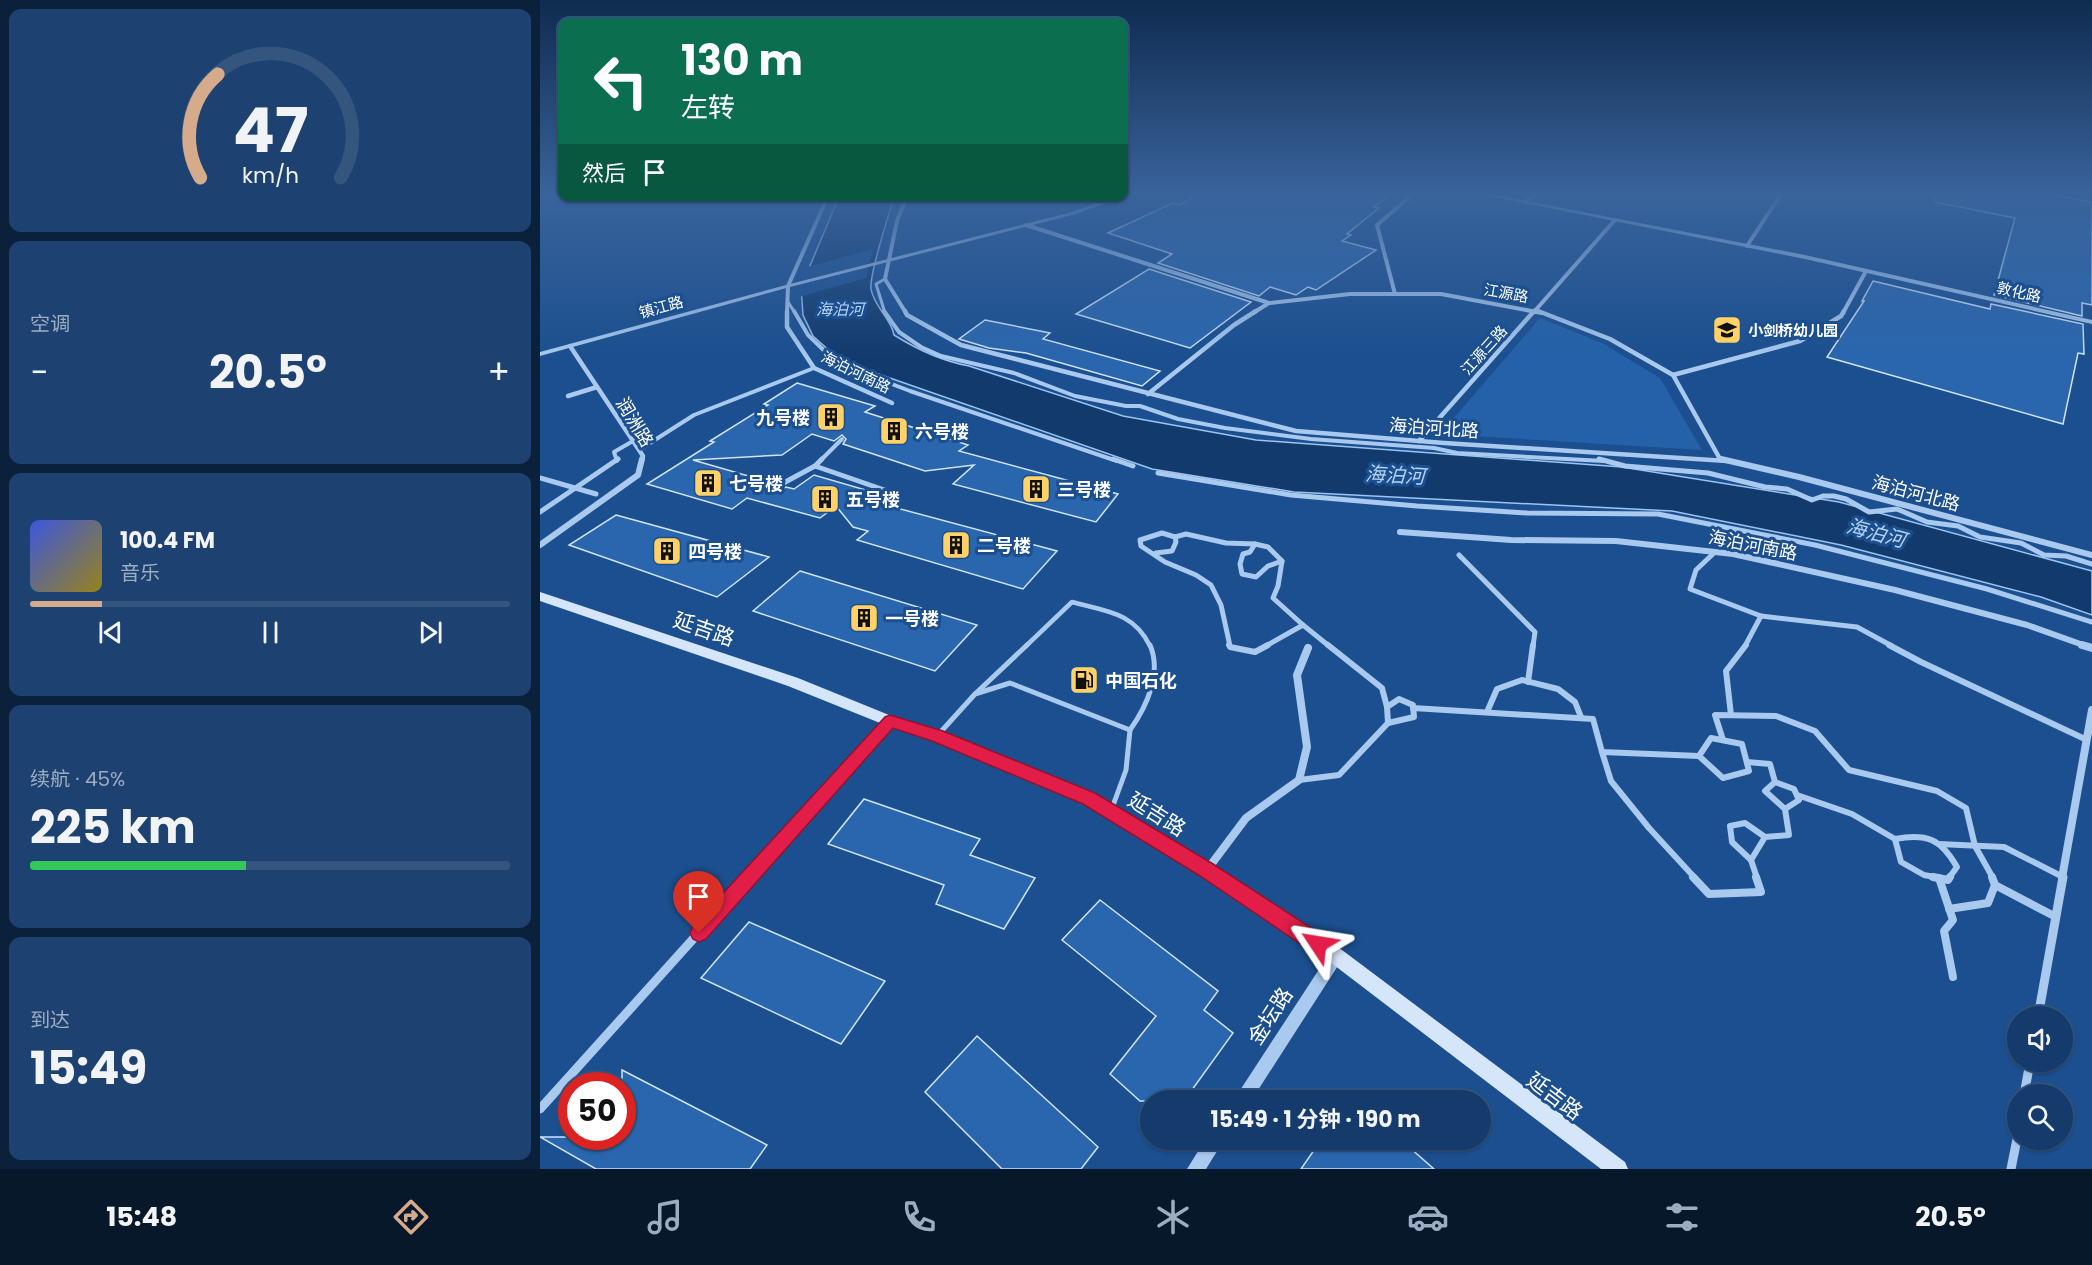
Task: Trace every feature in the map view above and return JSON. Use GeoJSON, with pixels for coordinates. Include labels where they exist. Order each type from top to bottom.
{"type":"FeatureCollection","features":[{"type":"Feature","properties":{"kind":"main road","name":"延吉路"},"geometry":{"type":"LineString","coordinates":[[540,596],[793,682],[890,721],[937,736],[1089,799],[1207,870],[1336,956],[1618,1169]]}},
{"type":"Feature","properties":{"kind":"street","name":"海泊河南路"},"geometry":{"type":"LineString","coordinates":[[805,249],[788,286],[787,327],[814,368],[892,403]]}},
{"type":"Feature","properties":{"kind":"street"},"geometry":{"type":"LineString","coordinates":[[892,249],[885,279],[876,284],[884,311],[907,339],[940,356],[1014,374],[1075,396],[1126,406],[1140,405],[1189,421],[1263,434],[1434,448],[1457,453],[1598,459],[1648,469],[1664,467],[1708,473],[1765,487],[1787,489],[1812,500],[1823,496],[1846,499],[1869,512],[1897,509],[1927,522],[1958,526],[1980,537],[2020,543],[2044,555],[2066,556],[2092,564]]}},
{"type":"Feature","properties":{"kind":"street","name":"镇江路"},"geometry":{"type":"LineString","coordinates":[[540,354],[934,249]]}},
{"type":"Feature","properties":{"kind":"street"},"geometry":{"type":"LineString","coordinates":[[1099,249],[1269,303]]}},
{"type":"Feature","properties":{"kind":"street"},"geometry":{"type":"LineString","coordinates":[[1383,249],[1395,294]]}},
{"type":"Feature","properties":{"kind":"street","name":"江源三路"},"geometry":{"type":"LineString","coordinates":[[1419,441],[1590,249]]}},
{"type":"Feature","properties":{"kind":"street","name":"敦化路"},"geometry":{"type":"LineString","coordinates":[[1759,249],[2092,322]]}},
{"type":"Feature","properties":{"kind":"street"},"geometry":{"type":"LineString","coordinates":[[1720,459],[1673,375],[1800,341],[1841,316],[1866,271]]}},
{"type":"Feature","properties":{"kind":"street","name":"海泊河北路"},"geometry":{"type":"LineString","coordinates":[[885,279],[907,315],[961,345],[1296,431],[1419,441],[1720,459],[1811,480],[2092,555]]}},
{"type":"Feature","properties":{"kind":"street","name":"江源路"},"geometry":{"type":"LineString","coordinates":[[1148,394],[1234,325],[1269,303],[1350,294],[1441,294],[1535,310],[1610,339],[1673,375]]}},
{"type":"Feature","properties":{"kind":"street"},"geometry":{"type":"LineString","coordinates":[[788,302],[808,335],[837,363],[910,391],[1133,466]]}},
{"type":"Feature","properties":{"kind":"street","name":"润洲路"},"geometry":{"type":"LineString","coordinates":[[540,545],[638,475],[643,456],[570,346]]}},
{"type":"Feature","properties":{"kind":"street"},"geometry":{"type":"LineString","coordinates":[[639,450],[694,414],[814,368]]}},
{"type":"Feature","properties":{"kind":"street"},"geometry":{"type":"LineString","coordinates":[[568,396],[597,387]]}},
{"type":"Feature","properties":{"kind":"street"},"geometry":{"type":"LineString","coordinates":[[776,487],[814,466],[842,439]]}},
{"type":"Feature","properties":{"kind":"street"},"geometry":{"type":"LineString","coordinates":[[540,512],[618,460],[614,452],[633,441]]}},
{"type":"Feature","properties":{"kind":"street"},"geometry":{"type":"LineString","coordinates":[[814,466],[893,493]]}},
{"type":"Feature","properties":{"kind":"street"},"geometry":{"type":"LineString","coordinates":[[1158,473],[1291,495],[1394,504],[1527,513],[1658,514],[1815,545],[1987,589],[2092,622]]}},
{"type":"Feature","properties":{"kind":"street"},"geometry":{"type":"LineString","coordinates":[[540,478],[596,494]]}},
{"type":"Feature","properties":{"kind":"street","name":"海泊河南路"},"geometry":{"type":"LineString","coordinates":[[1400,532],[1511,540],[1616,541],[1733,554],[1895,590],[2027,625],[2092,648]]}},
{"type":"Feature","properties":{"kind":"street"},"geometry":{"type":"LineString","coordinates":[[1156,553],[1172,551],[1176,542],[1174,537],[1167,533],[1149,534],[1140,540],[1141,546],[1156,553],[1165,563],[1213,585],[1221,604],[1230,647],[1255,652],[1303,625]]}},
{"type":"Feature","properties":{"kind":"street"},"geometry":{"type":"LineString","coordinates":[[1174,537],[1186,534],[1226,543],[1255,544],[1268,547],[1282,561]]}},
{"type":"Feature","properties":{"kind":"street"},"geometry":{"type":"LineString","coordinates":[[1255,544],[1251,552],[1243,554],[1240,564],[1242,574],[1256,577],[1268,566],[1282,561]]}},
{"type":"Feature","properties":{"kind":"street"},"geometry":{"type":"LineString","coordinates":[[1715,552],[1696,570],[1690,589],[1761,616],[1857,627],[1921,662],[2087,740]]}},
{"type":"Feature","properties":{"kind":"street"},"geometry":{"type":"LineString","coordinates":[[1459,555],[1535,632],[1528,682]]}},
{"type":"Feature","properties":{"kind":"street"},"geometry":{"type":"LineString","coordinates":[[1282,561],[1278,586],[1273,598],[1382,688],[1387,706],[1388,723]]}},
{"type":"Feature","properties":{"kind":"street"},"geometry":{"type":"LineString","coordinates":[[1731,715],[1726,671],[1750,639],[1761,616]]}},
{"type":"Feature","properties":{"kind":"street"},"geometry":{"type":"LineString","coordinates":[[1299,780],[1307,747],[1297,675],[1308,648]]}},
{"type":"Feature","properties":{"kind":"street"},"geometry":{"type":"LineString","coordinates":[[1487,712],[1497,689],[1522,680],[1558,689],[1575,702],[1581,717]]}},
{"type":"Feature","properties":{"kind":"street"},"geometry":{"type":"LineString","coordinates":[[1207,870],[1246,818],[1299,780],[1339,775],[1388,723],[1414,717],[1413,705],[1398,699],[1387,706]]}},
{"type":"Feature","properties":{"kind":"street"},"geometry":{"type":"LineString","coordinates":[[1413,708],[1593,718],[1611,781],[1649,828],[1709,894],[1761,892],[1751,860],[1732,842],[1730,826],[1745,823],[1765,837],[1789,835],[1785,809],[1765,791],[1775,782]]}},
{"type":"Feature","properties":{"kind":"street"},"geometry":{"type":"LineString","coordinates":[[2040,1006],[2092,710]]}},
{"type":"Feature","properties":{"kind":"street"},"geometry":{"type":"LineString","coordinates":[[1723,740],[1715,715],[1776,716],[1815,731],[1849,770],[1937,791],[1966,808],[1975,846],[1989,868],[1995,885],[1988,903],[1949,909]]}},
{"type":"Feature","properties":{"kind":"street"},"geometry":{"type":"LineString","coordinates":[[540,1109],[890,721]]}},
{"type":"Feature","properties":{"kind":"street"},"geometry":{"type":"LineString","coordinates":[[1602,752],[1699,756],[1723,778],[1749,771],[1742,744],[1711,738],[1699,756]]}},
{"type":"Feature","properties":{"kind":"street"},"geometry":{"type":"LineString","coordinates":[[1747,762],[1770,764],[1775,782]]}},
{"type":"Feature","properties":{"kind":"street"},"geometry":{"type":"LineString","coordinates":[[1775,782],[1794,789],[1799,800],[1785,809]]}},
{"type":"Feature","properties":{"kind":"street"},"geometry":{"type":"LineString","coordinates":[[1797,795],[1852,814],[1895,839],[1914,835],[1932,838],[1948,849],[1957,867],[1948,880],[1924,875],[1901,862],[1895,839]]}},
{"type":"Feature","properties":{"kind":"street"},"geometry":{"type":"LineString","coordinates":[[1751,860],[1765,837]]}},
{"type":"Feature","properties":{"kind":"street"},"geometry":{"type":"LineString","coordinates":[[1940,844],[2004,847],[2063,877]]}},
{"type":"Feature","properties":{"kind":"street"},"geometry":{"type":"LineString","coordinates":[[1939,878],[1953,920],[1944,931],[1953,977]]}},
{"type":"Feature","properties":{"kind":"street"},"geometry":{"type":"LineString","coordinates":[[1995,885],[2056,917]]}},
{"type":"Feature","properties":{"kind":"street","name":"金坛路"},"geometry":{"type":"LineString","coordinates":[[1248,1090],[1336,956]]}},
{"type":"Feature","properties":{"kind":"street"},"geometry":{"type":"LineString","coordinates":[[1196,1169],[1208,1150]]}},
{"type":"Feature","properties":{"kind":"street"},"geometry":{"type":"LineString","coordinates":[[2011,1169],[2015,1150]]}},
{"type":"Feature","properties":{"kind":"lane"},"geometry":{"type":"LineString","coordinates":[[937,736],[975,694],[1072,602],[1127,617],[1143,634],[1152,651],[1156,670],[1138,721],[1130,730],[1126,770],[1111,811]]}},
{"type":"Feature","properties":{"kind":"lane"},"geometry":{"type":"LineString","coordinates":[[975,694],[1010,683],[1130,730]]}},
{"type":"Feature","properties":{"kind":"shaded area"},"geometry":{"type":"Polygon","coordinates":[[[1540,318],[1602,343],[1660,378],[1702,450],[1440,434],[1540,318]]]}},
{"type":"Feature","properties":{"kind":"water","name":"海泊河"},"geometry":{"type":"Polygon","coordinates":[[[817,249],[879,249],[871,289],[894,335],[940,358],[1123,416],[1256,440],[1622,467],[1839,502],[2092,571],[2092,615],[2041,597],[1841,545],[1672,511],[1294,492],[1152,469],[841,361],[813,336],[803,315],[801,287],[817,249]]]}},
{"type":"Feature","properties":{"kind":"pier"},"geometry":{"type":"Polygon","coordinates":[[[873,249],[866,278],[799,297],[798,286],[807,267],[873,249]]]}},
{"type":"Feature","properties":{"kind":"building"},"geometry":{"type":"Polygon","coordinates":[[[1155,249],[1376,250],[1316,290],[1308,287],[1296,295],[1270,287],[1259,296],[1158,263],[1172,254],[1155,249]]]}},
{"type":"Feature","properties":{"kind":"building"},"geometry":{"type":"Polygon","coordinates":[[[2007,249],[2092,249],[2092,305],[2082,303],[2082,316],[1994,295],[2007,249]]]}},
{"type":"Feature","properties":{"kind":"building"},"geometry":{"type":"Polygon","coordinates":[[[1149,269],[1251,302],[1190,348],[1076,314],[1149,269]]]}},
{"type":"Feature","properties":{"kind":"building"},"geometry":{"type":"Polygon","coordinates":[[[1873,281],[1990,309],[1991,304],[2083,324],[2084,354],[2078,353],[2063,424],[1827,357],[1864,301],[1862,301],[1873,281]]]}},
{"type":"Feature","properties":{"kind":"building"},"geometry":{"type":"Polygon","coordinates":[[[985,320],[1050,333],[1043,339],[1160,371],[1142,386],[1026,353],[989,348],[959,339],[985,320]]]}},
{"type":"Feature","properties":{"kind":"building"},"geometry":{"type":"Polygon","coordinates":[[[797,383],[875,406],[865,412],[968,445],[959,451],[1118,494],[1096,522],[953,484],[974,465],[925,471],[843,444],[846,439],[842,435],[834,441],[812,434],[782,455],[693,460],[773,483],[771,489],[775,492],[786,487],[794,489],[814,475],[876,493],[867,500],[1057,551],[1023,589],[857,540],[868,531],[853,527],[836,506],[820,518],[747,498],[732,509],[647,484],[714,442],[710,441],[768,405],[764,404],[797,383]]]}},
{"type":"Feature","properties":{"kind":"building","name":"四号楼"},"geometry":{"type":"Polygon","coordinates":[[[616,515],[769,557],[717,597],[569,545],[616,515]]]}},
{"type":"Feature","properties":{"kind":"building","name":"一号楼"},"geometry":{"type":"Polygon","coordinates":[[[800,571],[977,625],[935,671],[753,611],[800,571]]]}},
{"type":"Feature","properties":{"kind":"building"},"geometry":{"type":"Polygon","coordinates":[[[864,799],[980,839],[970,855],[1035,878],[1004,929],[936,904],[944,885],[828,844],[864,799]]]}},
{"type":"Feature","properties":{"kind":"building"},"geometry":{"type":"Polygon","coordinates":[[[1100,900],[1218,991],[1204,1010],[1233,1033],[1192,1090],[1140,1090],[1140,1101],[1110,1074],[1156,1016],[1062,940],[1100,900]]]}},
{"type":"Feature","properties":{"kind":"building"},"geometry":{"type":"Polygon","coordinates":[[[749,922],[885,981],[841,1044],[701,978],[749,922]]]}},
{"type":"Feature","properties":{"kind":"building"},"geometry":{"type":"Polygon","coordinates":[[[977,1036],[1098,1147],[1081,1169],[1002,1169],[925,1092],[977,1036]]]}},
{"type":"Feature","properties":{"kind":"building"},"geometry":{"type":"Polygon","coordinates":[[[636,1077],[767,1145],[750,1169],[596,1169],[563,1150],[636,1150],[636,1077]]]}},
{"type":"Feature","properties":{"kind":"building"},"geometry":{"type":"Polygon","coordinates":[[[540,1137],[558,1137],[558,1147],[540,1137]]]}},
{"type":"Feature","properties":{"kind":"building"},"geometry":{"type":"Polygon","coordinates":[[[1314,1150],[1412,1150],[1434,1169],[1301,1169],[1314,1150]]]}},
{"type":"Feature","properties":{"kind":"place","name":"小剑桥幼儿园"},"geometry":{"type":"Point","coordinates":[1727,330]}},
{"type":"Feature","properties":{"kind":"place","name":"九号楼"},"geometry":{"type":"Point","coordinates":[831,417]}},
{"type":"Feature","properties":{"kind":"place","name":"六号楼"},"geometry":{"type":"Point","coordinates":[894,431]}},
{"type":"Feature","properties":{"kind":"place","name":"七号楼"},"geometry":{"type":"Point","coordinates":[708,483]}},
{"type":"Feature","properties":{"kind":"place","name":"三号楼"},"geometry":{"type":"Point","coordinates":[1036,489]}},
{"type":"Feature","properties":{"kind":"place","name":"五号楼"},"geometry":{"type":"Point","coordinates":[825,499]}},
{"type":"Feature","properties":{"kind":"place","name":"二号楼"},"geometry":{"type":"Point","coordinates":[956,545]}},
{"type":"Feature","properties":{"kind":"place","name":"四号楼"},"geometry":{"type":"Point","coordinates":[667,551]}},
{"type":"Feature","properties":{"kind":"place","name":"一号楼"},"geometry":{"type":"Point","coordinates":[864,618]}},
{"type":"Feature","properties":{"kind":"place","name":"中国石化"},"geometry":{"type":"Point","coordinates":[1084,680]}},
{"type":"Feature","properties":{"kind":"route"},"geometry":{"type":"LineString","coordinates":[[699,933],[890,721],[937,736],[1089,799],[1207,870],[1318,944]]}}]}
